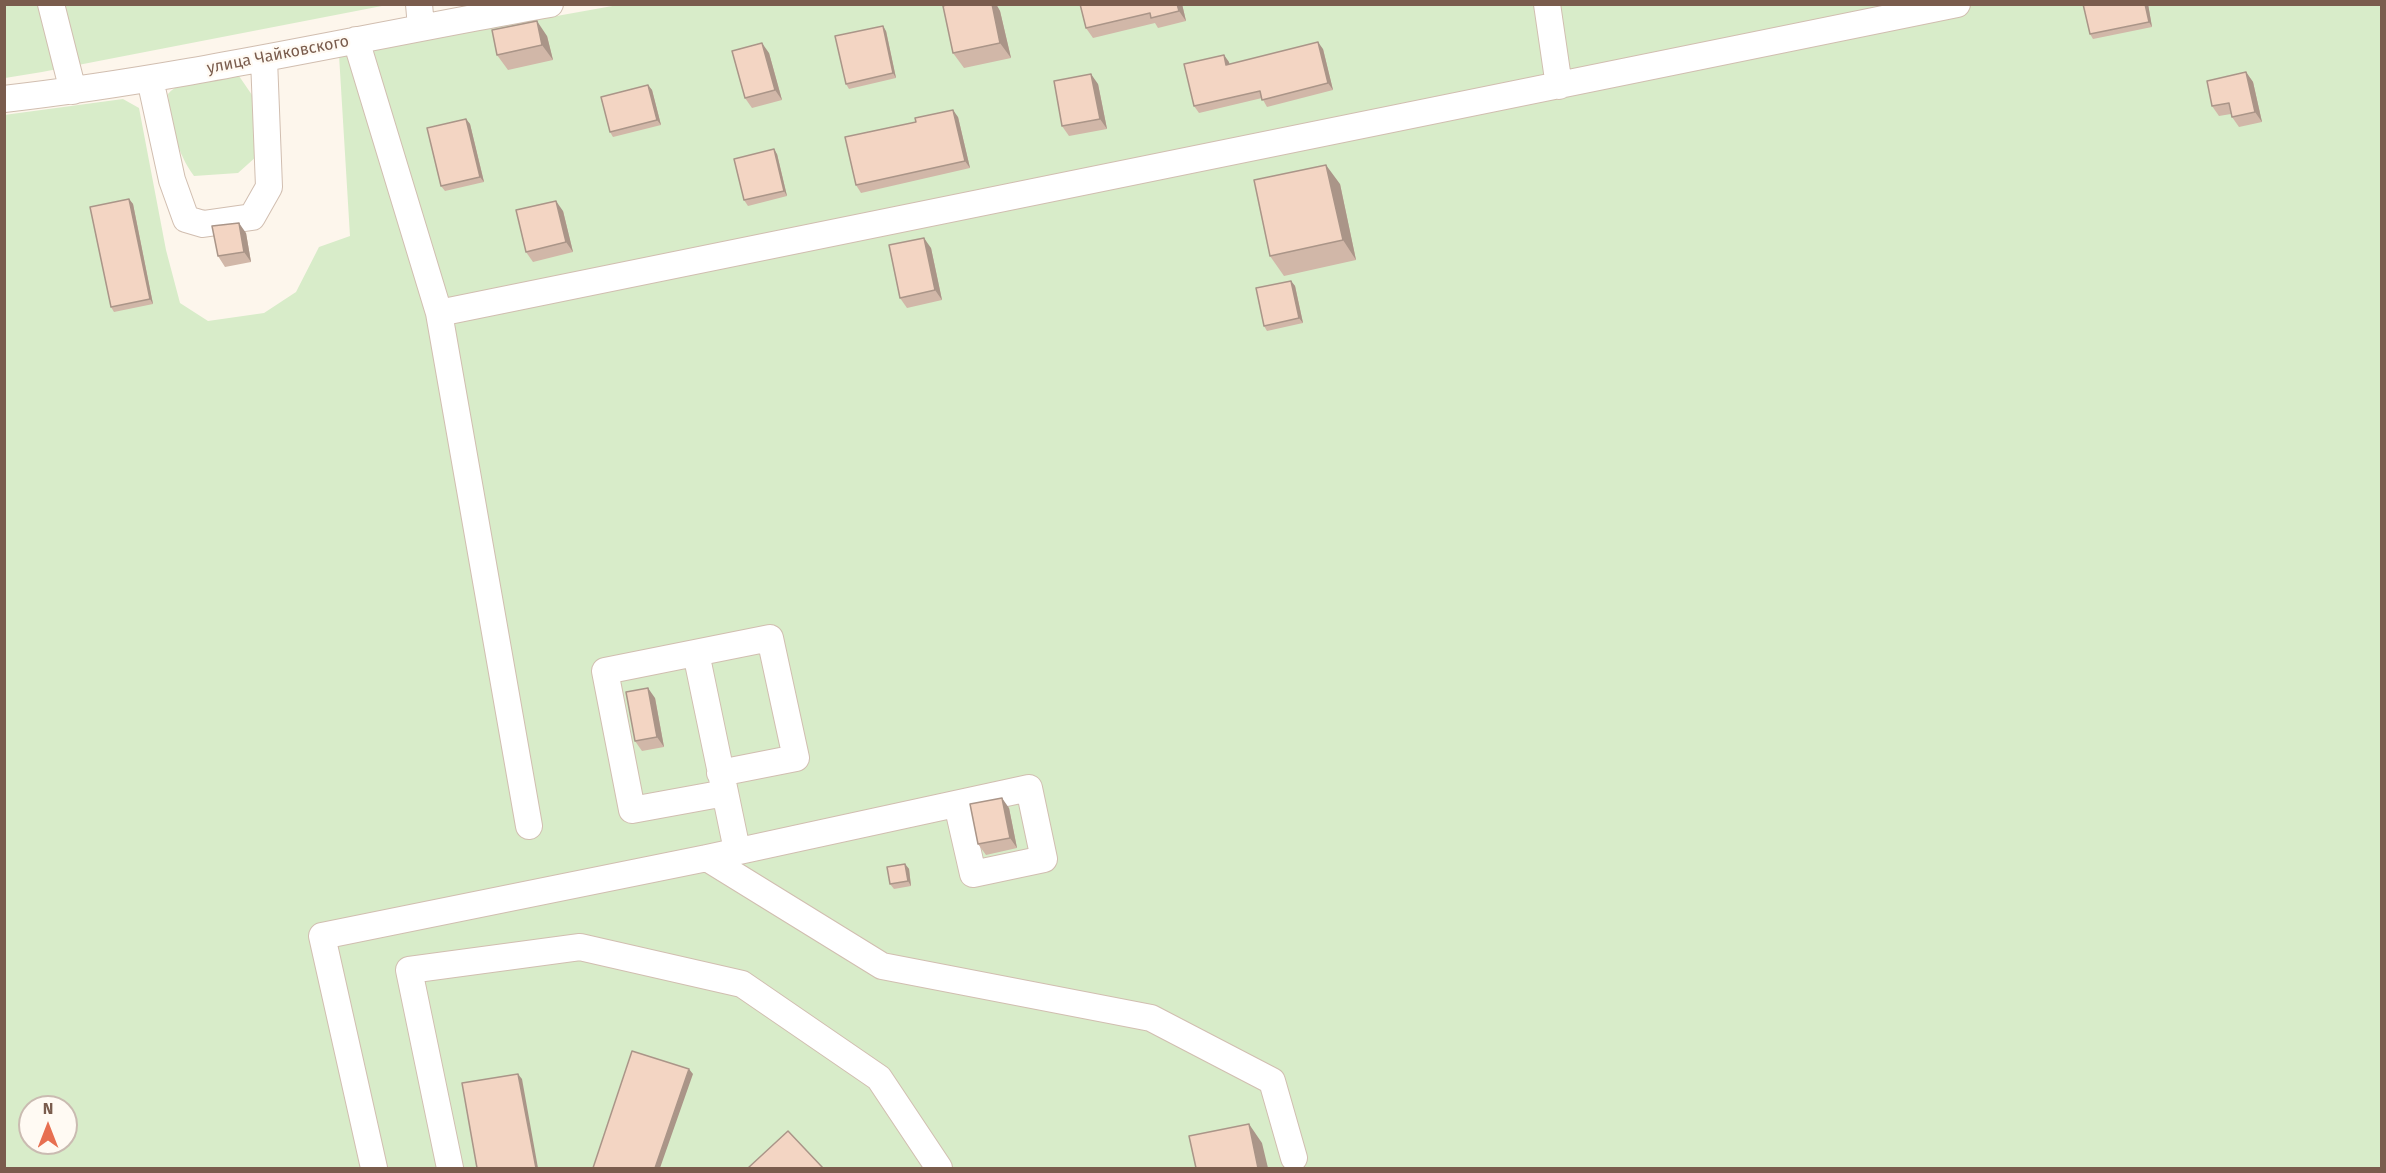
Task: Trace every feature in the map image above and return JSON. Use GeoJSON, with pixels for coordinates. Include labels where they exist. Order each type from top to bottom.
{"type":"FeatureCollection","features":[{"type":"Feature","properties":{"kind":"street"},"geometry":{"type":"LineString","coordinates":[[51,4],[73,91]]}},
{"type":"Feature","properties":{"kind":"street","name":"улица Чайковского"},"geometry":{"type":"LineString","coordinates":[[4,99],[73,91],[264,59],[356,40],[420,16],[550,4]]}},
{"type":"Feature","properties":{"kind":"street"},"geometry":{"type":"LineString","coordinates":[[1547,4],[1559,86]]}},
{"type":"Feature","properties":{"kind":"street"},"geometry":{"type":"LineString","coordinates":[[439,313],[1957,4]]}},
{"type":"Feature","properties":{"kind":"street"},"geometry":{"type":"LineString","coordinates":[[356,40],[439,313],[529,826]]}},
{"type":"Feature","properties":{"kind":"street"},"geometry":{"type":"LineString","coordinates":[[150,79],[172,180],[186,219],[203,224],[252,217],[269,187],[264,59]]}},
{"type":"Feature","properties":{"kind":"street"},"geometry":{"type":"LineString","coordinates":[[770,638],[796,758],[632,810],[605,671],[696,653],[770,638]]}},
{"type":"Feature","properties":{"kind":"street"},"geometry":{"type":"LineString","coordinates":[[696,653],[736,850]]}},
{"type":"Feature","properties":{"kind":"street"},"geometry":{"type":"LineString","coordinates":[[374,1168],[322,936],[707,858],[957,804]]}},
{"type":"Feature","properties":{"kind":"street"},"geometry":{"type":"LineString","coordinates":[[707,858],[882,966],[1151,1018],[1272,1081],[1294,1158]]}},
{"type":"Feature","properties":{"kind":"street"},"geometry":{"type":"LineString","coordinates":[[450,1168],[409,970],[580,947],[742,984],[879,1078],[939,1168]]}},
{"type":"Feature","properties":{"kind":"green space"},"geometry":{"type":"Polygon","coordinates":[[[4,5],[387,5],[5,78],[4,5]]]}},
{"type":"Feature","properties":{"kind":"green space"},"geometry":{"type":"Polygon","coordinates":[[[618,5],[2381,5],[2381,1168],[5,1168],[4,115],[123,99],[139,108],[166,250],[180,303],[208,321],[264,313],[296,292],[319,247],[350,236],[339,55],[618,5]]]}},
{"type":"Feature","properties":{"kind":"green space"},"geometry":{"type":"Polygon","coordinates":[[[239,76],[252,95],[257,156],[238,173],[194,176],[183,158],[175,137],[168,94],[191,81],[239,76]]]}},
{"type":"Feature","properties":{"kind":"building"},"geometry":{"type":"Polygon","coordinates":[[[992,4],[1000,43],[953,53],[943,6],[992,4]]]}},
{"type":"Feature","properties":{"kind":"building"},"geometry":{"type":"Polygon","coordinates":[[[1080,4],[1177,4],[1179,11],[1151,18],[1150,13],[1086,28],[1080,4]]]}},
{"type":"Feature","properties":{"kind":"building"},"geometry":{"type":"Polygon","coordinates":[[[2083,4],[2145,4],[2149,22],[2090,34],[2083,4]]]}},
{"type":"Feature","properties":{"kind":"building"},"geometry":{"type":"Polygon","coordinates":[[[537,21],[542,45],[497,55],[492,30],[537,21]]]}},
{"type":"Feature","properties":{"kind":"building"},"geometry":{"type":"Polygon","coordinates":[[[883,26],[893,73],[846,84],[835,36],[883,26]]]}},
{"type":"Feature","properties":{"kind":"building"},"geometry":{"type":"Polygon","coordinates":[[[1318,42],[1328,83],[1262,100],[1260,91],[1194,106],[1184,64],[1224,55],[1226,65],[1318,42]]]}},
{"type":"Feature","properties":{"kind":"building"},"geometry":{"type":"Polygon","coordinates":[[[762,43],[775,90],[745,98],[732,51],[762,43]]]}},
{"type":"Feature","properties":{"kind":"building"},"geometry":{"type":"Polygon","coordinates":[[[2246,72],[2255,112],[2232,117],[2229,103],[2212,106],[2207,81],[2246,72]]]}},
{"type":"Feature","properties":{"kind":"building"},"geometry":{"type":"Polygon","coordinates":[[[1091,74],[1100,119],[1062,126],[1054,81],[1091,74]]]}},
{"type":"Feature","properties":{"kind":"building"},"geometry":{"type":"Polygon","coordinates":[[[648,85],[657,120],[610,132],[601,97],[648,85]]]}},
{"type":"Feature","properties":{"kind":"building"},"geometry":{"type":"Polygon","coordinates":[[[953,110],[965,161],[856,185],[845,137],[916,122],[915,118],[953,110]]]}},
{"type":"Feature","properties":{"kind":"building"},"geometry":{"type":"Polygon","coordinates":[[[466,119],[480,177],[441,186],[427,128],[466,119]]]}},
{"type":"Feature","properties":{"kind":"building"},"geometry":{"type":"Polygon","coordinates":[[[774,149],[784,191],[744,200],[734,159],[774,149]]]}},
{"type":"Feature","properties":{"kind":"building"},"geometry":{"type":"Polygon","coordinates":[[[1326,165],[1343,240],[1270,256],[1254,180],[1326,165]]]}},
{"type":"Feature","properties":{"kind":"building"},"geometry":{"type":"Polygon","coordinates":[[[129,199],[150,299],[111,307],[90,207],[129,199]]]}},
{"type":"Feature","properties":{"kind":"building"},"geometry":{"type":"Polygon","coordinates":[[[556,201],[566,242],[526,252],[516,210],[556,201]]]}},
{"type":"Feature","properties":{"kind":"building"},"geometry":{"type":"Polygon","coordinates":[[[239,223],[244,252],[218,256],[212,226],[239,223]]]}},
{"type":"Feature","properties":{"kind":"building"},"geometry":{"type":"Polygon","coordinates":[[[924,238],[935,290],[900,298],[889,245],[924,238]]]}},
{"type":"Feature","properties":{"kind":"building"},"geometry":{"type":"Polygon","coordinates":[[[1291,281],[1299,318],[1264,326],[1256,288],[1291,281]]]}},
{"type":"Feature","properties":{"kind":"building"},"geometry":{"type":"Polygon","coordinates":[[[648,688],[657,737],[635,741],[626,692],[648,688]]]}},
{"type":"Feature","properties":{"kind":"building"},"geometry":{"type":"Polygon","coordinates":[[[1002,798],[1010,838],[978,844],[970,804],[1002,798]]]}},
{"type":"Feature","properties":{"kind":"building"},"geometry":{"type":"Polygon","coordinates":[[[905,864],[908,881],[890,884],[887,867],[905,864]]]}},
{"type":"Feature","properties":{"kind":"building"},"geometry":{"type":"Polygon","coordinates":[[[632,1051],[689,1069],[655,1168],[593,1168],[632,1051]]]}},
{"type":"Feature","properties":{"kind":"building"},"geometry":{"type":"Polygon","coordinates":[[[518,1074],[536,1168],[477,1168],[462,1083],[518,1074]]]}},
{"type":"Feature","properties":{"kind":"building"},"geometry":{"type":"Polygon","coordinates":[[[1249,1124],[1258,1168],[1196,1168],[1189,1136],[1249,1124]]]}},
{"type":"Feature","properties":{"kind":"building"},"geometry":{"type":"Polygon","coordinates":[[[788,1131],[823,1168],[748,1168],[788,1131]]]}}]}
